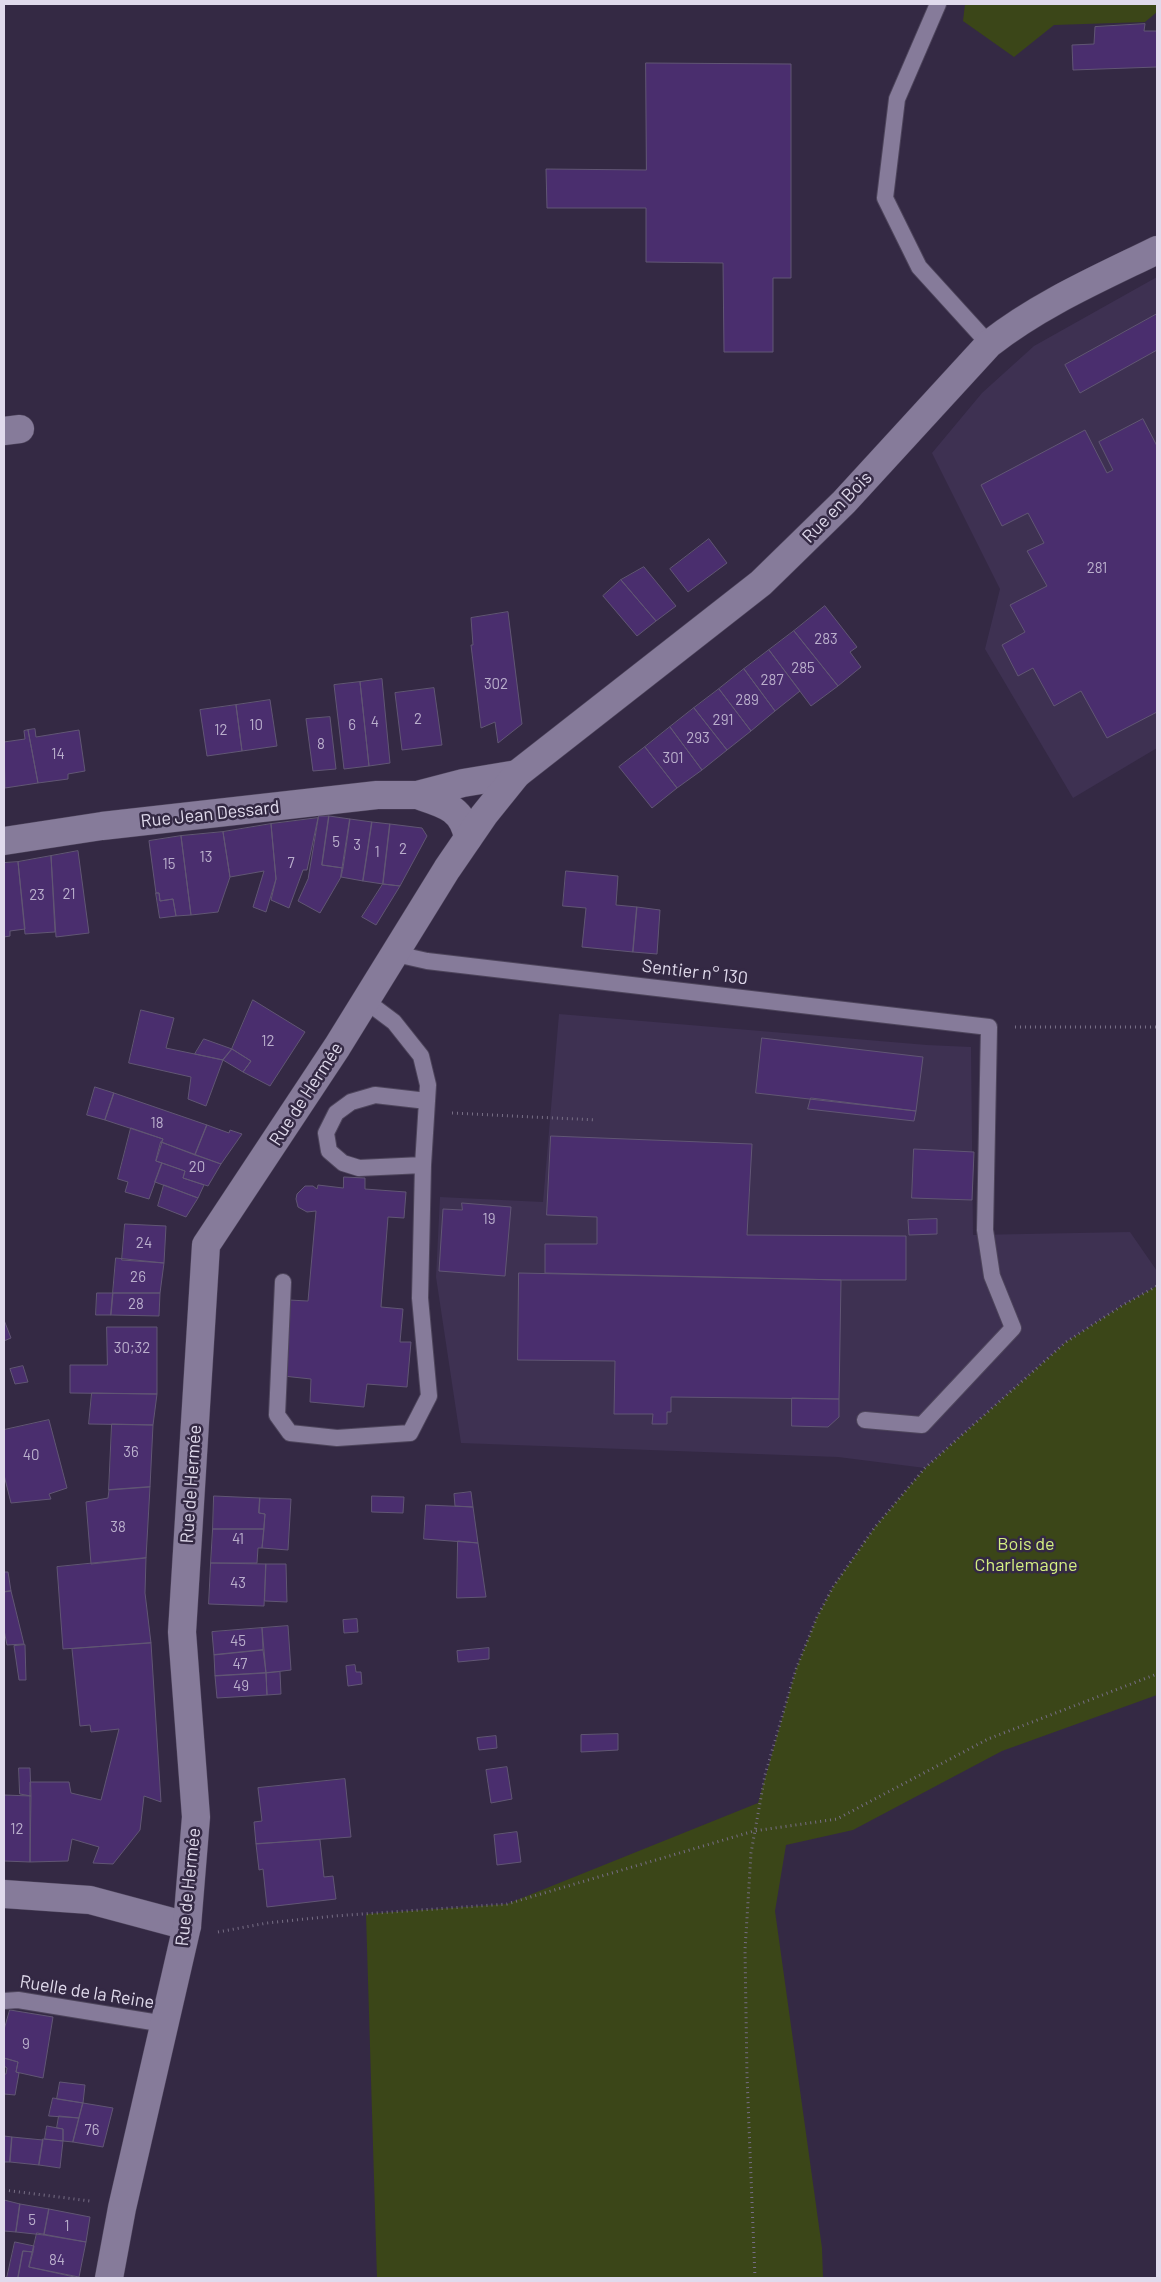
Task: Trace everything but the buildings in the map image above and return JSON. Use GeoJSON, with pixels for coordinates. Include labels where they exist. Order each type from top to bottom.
{"type":"FeatureCollection","features":[{"type":"Feature","properties":{"kind":"street","name":"Rue en Bois"},"geometry":{"type":"LineString","coordinates":[[517,774],[761,583],[844,502],[989,344],[1012,326],[1064,296],[1157,250]]}},
{"type":"Feature","properties":{"kind":"street","name":"Rue Jean Dessard"},"geometry":{"type":"LineString","coordinates":[[4,841],[102,826],[338,799],[377,795],[417,795],[463,783],[517,774]]}},
{"type":"Feature","properties":{"kind":"street","name":"Rue de Hermée"},"geometry":{"type":"LineString","coordinates":[[109,2278],[122,2208],[187,1926],[196,1817],[182,1632],[206,1245],[366,1001],[468,838],[517,774]]}},
{"type":"Feature","properties":{"kind":"street","name":"Rue Jean Dessard"},"geometry":{"type":"LineString","coordinates":[[417,795],[440,802],[456,812],[465,823],[468,838]]}},
{"type":"Feature","properties":{"kind":"street"},"geometry":{"type":"LineString","coordinates":[[4,1894],[90,1900],[187,1926]]}},
{"type":"Feature","properties":{"kind":"lane"},"geometry":{"type":"LineString","coordinates":[[938,4],[897,99],[885,198],[919,267],[989,344]]}},
{"type":"Feature","properties":{"kind":"lane","name":"Sentier n° 130"},"geometry":{"type":"LineString","coordinates":[[396,954],[437,962],[989,1027]]}},
{"type":"Feature","properties":{"kind":"lane"},"geometry":{"type":"LineString","coordinates":[[284,1282],[278,1415],[290,1433],[337,1438],[410,1433],[429,1396],[420,1298],[423,1165],[428,1085],[421,1056],[394,1022],[366,1001]]}},
{"type":"Feature","properties":{"kind":"lane"},"geometry":{"type":"LineString","coordinates":[[865,1420],[922,1425],[1013,1328],[992,1276],[985,1230],[989,1027]]}},
{"type":"Feature","properties":{"kind":"lane"},"geometry":{"type":"LineString","coordinates":[[423,1165],[359,1168],[343,1163],[329,1152],[326,1134],[336,1113],[351,1102],[375,1095],[426,1106]]}},
{"type":"Feature","properties":{"kind":"lane","name":"Ruelle de la Reine"},"geometry":{"type":"LineString","coordinates":[[4,2001],[18,2000],[165,2024]]}},
{"type":"Feature","properties":{"kind":"path"},"geometry":{"type":"LineString","coordinates":[[989,1027],[1157,1027]]}},
{"type":"Feature","properties":{"kind":"path"},"geometry":{"type":"LineString","coordinates":[[426,1106],[596,1120]]}},
{"type":"Feature","properties":{"kind":"path"},"geometry":{"type":"LineString","coordinates":[[755,2278],[747,2076],[745,1950],[748,1886],[758,1803],[774,1741],[796,1669],[813,1625],[833,1587],[875,1527],[925,1468],[1066,1342],[1123,1305],[1157,1286]]}},
{"type":"Feature","properties":{"kind":"path"},"geometry":{"type":"LineString","coordinates":[[187,1926],[211,1934],[268,1923],[334,1916],[507,1904],[754,1831],[837,1819],[988,1739],[1157,1674]]}},
{"type":"Feature","properties":{"kind":"path"},"geometry":{"type":"LineString","coordinates":[[4,2190],[93,2202]]}},
{"type":"Feature","properties":{"kind":"shaded area"},"geometry":{"type":"Polygon","coordinates":[[[1157,277],[1157,748],[1073,798],[985,649],[1000,589],[932,453],[982,393],[1034,346],[1157,277]]]}},
{"type":"Feature","properties":{"kind":"shaded area"},"geometry":{"type":"Polygon","coordinates":[[[559,1014],[927,1045],[971,1047],[973,1235],[1130,1232],[1157,1271],[1157,1286],[1123,1305],[1066,1342],[925,1468],[838,1457],[461,1443],[436,1277],[440,1197],[543,1202],[559,1014]]]}},
{"type":"Feature","properties":{"kind":"green space"},"geometry":{"type":"Polygon","coordinates":[[[965,4],[1157,4],[1157,12],[1145,22],[1054,25],[1014,57],[963,21],[965,4]]]}},
{"type":"Feature","properties":{"kind":"green space","name":"Bois de Charlemagne"},"geometry":{"type":"Polygon","coordinates":[[[1157,1286],[1157,1695],[1002,1751],[853,1830],[786,1845],[775,1911],[822,2248],[823,2278],[377,2278],[366,1914],[507,1904],[758,1803],[796,1669],[817,1617],[833,1587],[875,1527],[925,1468],[1066,1342],[1123,1305],[1157,1286]]]}}]}
